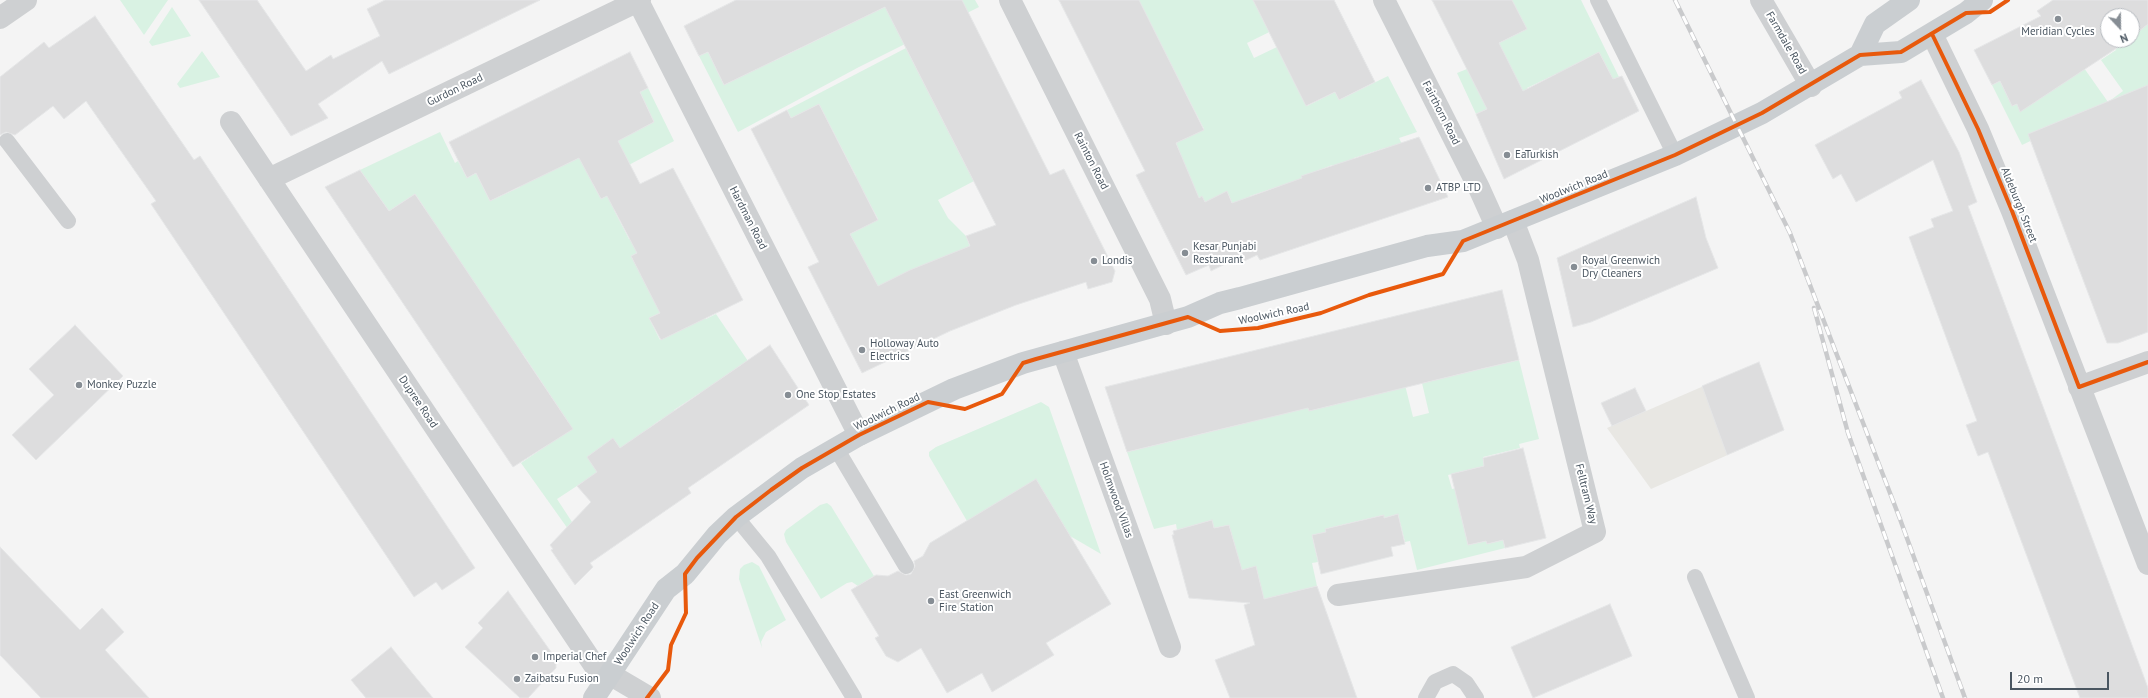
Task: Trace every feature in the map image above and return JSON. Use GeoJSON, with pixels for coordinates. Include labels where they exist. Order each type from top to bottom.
{"type":"FeatureCollection","features":[{"type":"Feature","properties":{"kind":"main road"},"geometry":{"type":"LineString","coordinates":[[1860,55],[1875,24],[1909,0]]}},
{"type":"Feature","properties":{"kind":"main road","name":"Woolwich Road"},"geometry":{"type":"LineString","coordinates":[[594,698],[666,589],[685,574],[717,535],[736,517],[802,468],[859,435],[978,379],[1063,352],[1188,318],[1220,303],[1427,246],[1463,241],[1675,155],[1762,113],[1811,86],[1860,55],[1901,52],[1966,13],[1982,0]]}},
{"type":"Feature","properties":{"kind":"street"},"geometry":{"type":"LineString","coordinates":[[0,18],[26,0]]}},
{"type":"Feature","properties":{"kind":"street","name":"Rainton Road"},"geometry":{"type":"LineString","coordinates":[[1010,0],[1160,298],[1166,324]]}},
{"type":"Feature","properties":{"kind":"street","name":"Fairthorn Road"},"geometry":{"type":"LineString","coordinates":[[1384,0],[1479,188],[1505,224]]}},
{"type":"Feature","properties":{"kind":"street","name":"Farmdale Road"},"geometry":{"type":"LineString","coordinates":[[1761,0],[1811,86]]}},
{"type":"Feature","properties":{"kind":"street","name":"Gurdon Road"},"geometry":{"type":"LineString","coordinates":[[269,179],[639,1]]}},
{"type":"Feature","properties":{"kind":"street","name":"Hardman Road"},"geometry":{"type":"LineString","coordinates":[[639,1],[859,435]]}},
{"type":"Feature","properties":{"kind":"street","name":"Aldeburgh Street"},"geometry":{"type":"LineString","coordinates":[[1932,34],[1978,129],[2012,211],[2148,564]]}},
{"type":"Feature","properties":{"kind":"street","name":"Dupree Road"},"geometry":{"type":"LineString","coordinates":[[231,122],[594,665],[650,698]]}},
{"type":"Feature","properties":{"kind":"street","name":"Felltram Way"},"geometry":{"type":"LineString","coordinates":[[1338,595],[1526,567],[1595,532],[1528,260],[1505,224]]}},
{"type":"Feature","properties":{"kind":"street","name":"Holmwood Villas"},"geometry":{"type":"LineString","coordinates":[[1063,352],[1170,647]]}},
{"type":"Feature","properties":{"kind":"street"},"geometry":{"type":"LineString","coordinates":[[2079,388],[2148,362]]}},
{"type":"Feature","properties":{"kind":"lane"},"geometry":{"type":"LineString","coordinates":[[1598,0],[1675,155]]}},
{"type":"Feature","properties":{"kind":"lane"},"geometry":{"type":"LineString","coordinates":[[7,142],[68,221]]}},
{"type":"Feature","properties":{"kind":"lane"},"geometry":{"type":"LineString","coordinates":[[836,448],[906,566]]}},
{"type":"Feature","properties":{"kind":"lane"},"geometry":{"type":"LineString","coordinates":[[736,517],[768,556],[854,698]]}},
{"type":"Feature","properties":{"kind":"lane"},"geometry":{"type":"LineString","coordinates":[[1695,576],[1747,698]]}},
{"type":"Feature","properties":{"kind":"lane"},"geometry":{"type":"LineString","coordinates":[[1426,698],[1435,682],[1453,674],[1466,683],[1476,698]]}},
{"type":"Feature","properties":{"kind":"shaded area"},"geometry":{"type":"Polygon","coordinates":[[[1759,362],[1784,430],[1651,489],[1607,428],[1759,362]]]}},
{"type":"Feature","properties":{"kind":"green space"},"geometry":{"type":"Polygon","coordinates":[[[120,0],[168,0],[144,35],[120,0]]]}},
{"type":"Feature","properties":{"kind":"green space"},"geometry":{"type":"Polygon","coordinates":[[[899,0],[975,0],[979,7],[859,67],[738,132],[699,56],[708,52],[724,85],[758,68],[758,28],[774,61],[899,0]]]}},
{"type":"Feature","properties":{"kind":"green space"},"geometry":{"type":"Polygon","coordinates":[[[1138,0],[1253,0],[1298,18],[1247,43],[1254,58],[1277,47],[1307,106],[1335,92],[1339,100],[1388,76],[1417,132],[1399,138],[1413,167],[1393,173],[1385,148],[1354,158],[1341,190],[1332,165],[1317,171],[1310,200],[1288,208],[1280,186],[1250,196],[1242,223],[1227,192],[1219,230],[1202,197],[1187,204],[1180,153],[1176,143],[1204,129],[1138,0]]]}},
{"type":"Feature","properties":{"kind":"green space"},"geometry":{"type":"Polygon","coordinates":[[[1477,0],[1581,0],[1619,77],[1613,80],[1599,52],[1570,67],[1570,101],[1556,74],[1527,88],[1541,116],[1489,108],[1476,114],[1457,73],[1467,69],[1499,43],[1526,29],[1477,0]]]}},
{"type":"Feature","properties":{"kind":"green space"},"geometry":{"type":"Polygon","coordinates":[[[172,7],[191,36],[152,46],[149,42],[172,7]]]}},
{"type":"Feature","properties":{"kind":"green space"},"geometry":{"type":"Polygon","coordinates":[[[2148,24],[2148,85],[2022,145],[1992,85],[2000,81],[2013,106],[2084,68],[2108,102],[2123,91],[2101,60],[2116,50],[2115,48],[2140,48],[2140,30],[2148,24]]]}},
{"type":"Feature","properties":{"kind":"green space"},"geometry":{"type":"Polygon","coordinates":[[[906,48],[974,181],[938,200],[948,218],[966,236],[970,247],[875,288],[850,234],[878,219],[863,191],[835,205],[828,191],[856,176],[819,104],[791,118],[787,110],[906,48]]]}},
{"type":"Feature","properties":{"kind":"green space"},"geometry":{"type":"Polygon","coordinates":[[[202,51],[220,77],[180,88],[177,84],[202,51]]]}},
{"type":"Feature","properties":{"kind":"green space"},"geometry":{"type":"Polygon","coordinates":[[[648,88],[674,141],[593,184],[601,199],[634,182],[641,195],[614,210],[629,239],[657,225],[664,239],[631,256],[666,310],[649,318],[660,340],[686,327],[702,311],[706,319],[716,314],[765,386],[741,365],[714,384],[718,418],[700,393],[674,410],[692,437],[678,446],[660,420],[648,429],[641,479],[613,439],[601,507],[583,482],[557,499],[574,525],[568,529],[521,463],[546,446],[568,422],[523,354],[497,372],[424,207],[415,194],[389,211],[360,170],[440,132],[455,163],[458,161],[467,178],[476,173],[490,201],[520,187],[506,159],[564,165],[654,122],[640,92],[648,88]]]}},
{"type":"Feature","properties":{"kind":"green space"},"geometry":{"type":"Polygon","coordinates":[[[1398,357],[1413,417],[1429,413],[1422,383],[1519,360],[1539,439],[1519,444],[1520,448],[1483,457],[1484,466],[1448,475],[1452,489],[1473,484],[1462,518],[1468,545],[1486,541],[1487,544],[1503,540],[1505,548],[1417,570],[1410,541],[1405,542],[1398,514],[1384,518],[1383,515],[1325,529],[1326,532],[1312,535],[1318,562],[1312,563],[1317,586],[1250,603],[1247,592],[1261,588],[1256,567],[1227,574],[1237,555],[1229,525],[1214,528],[1212,520],[1177,530],[1176,524],[1154,529],[1127,452],[1242,424],[1301,380],[1309,411],[1339,403],[1398,357]]]}},
{"type":"Feature","properties":{"kind":"green space"},"geometry":{"type":"Polygon","coordinates":[[[1041,402],[1049,407],[1101,554],[1070,536],[967,521],[929,456],[929,452],[936,447],[1041,402]]]}},
{"type":"Feature","properties":{"kind":"green space"},"geometry":{"type":"Polygon","coordinates":[[[827,503],[831,506],[874,576],[858,586],[852,582],[847,583],[821,599],[786,542],[784,534],[786,530],[820,505],[827,503]]]}},
{"type":"Feature","properties":{"kind":"green space"},"geometry":{"type":"Polygon","coordinates":[[[752,562],[759,566],[786,620],[766,632],[761,642],[762,648],[739,579],[740,569],[744,565],[752,562]]]}},
{"type":"Feature","properties":{"kind":"building"},"geometry":{"type":"Polygon","coordinates":[[[199,0],[257,0],[306,71],[331,55],[333,59],[380,36],[367,9],[385,0],[540,0],[389,74],[382,61],[318,104],[328,118],[291,136],[199,0]]]}},
{"type":"Feature","properties":{"kind":"building"},"geometry":{"type":"Polygon","coordinates":[[[736,0],[962,0],[1050,175],[1064,169],[1115,271],[1112,282],[1088,289],[1086,282],[1016,305],[950,331],[862,373],[808,267],[819,262],[751,129],[787,110],[791,118],[819,104],[878,220],[850,234],[878,286],[910,270],[970,246],[966,236],[996,225],[885,7],[724,85],[708,52],[699,56],[684,26],[736,0]]]}},
{"type":"Feature","properties":{"kind":"building"},"geometry":{"type":"Polygon","coordinates":[[[1059,0],[1139,0],[1204,130],[1176,143],[1199,198],[1202,196],[1205,202],[1227,191],[1232,203],[1302,178],[1301,176],[1419,137],[1448,197],[1260,260],[1257,255],[1236,265],[1233,260],[1211,271],[1209,265],[1186,275],[1136,175],[1145,171],[1059,0]]]}},
{"type":"Feature","properties":{"kind":"building"},"geometry":{"type":"Polygon","coordinates":[[[1253,0],[1334,0],[1375,82],[1339,100],[1335,92],[1306,106],[1253,0]]]}},
{"type":"Feature","properties":{"kind":"building"},"geometry":{"type":"Polygon","coordinates":[[[1432,0],[1512,0],[1527,29],[1499,43],[1523,91],[1599,52],[1613,79],[1622,76],[1639,111],[1504,179],[1476,114],[1487,109],[1432,0]]]}},
{"type":"Feature","properties":{"kind":"building"},"geometry":{"type":"Polygon","coordinates":[[[2053,0],[2148,0],[2148,24],[2140,30],[2140,8],[2100,8],[2100,48],[2117,48],[2020,112],[2017,104],[2012,106],[2000,81],[1992,85],[1974,50],[2041,16],[2037,11],[2053,0]]]}},
{"type":"Feature","properties":{"kind":"building"},"geometry":{"type":"Polygon","coordinates":[[[95,16],[194,160],[200,156],[475,568],[442,590],[436,582],[414,597],[151,204],[156,201],[86,101],[64,119],[53,106],[15,135],[6,132],[0,135],[0,77],[44,42],[49,48],[95,16]]]}},
{"type":"Feature","properties":{"kind":"building"},"geometry":{"type":"Polygon","coordinates":[[[630,52],[648,88],[640,92],[654,122],[618,141],[640,184],[673,168],[743,300],[661,340],[649,318],[660,313],[631,256],[637,253],[607,196],[601,199],[579,158],[490,201],[476,173],[467,178],[449,142],[630,52]]]}},
{"type":"Feature","properties":{"kind":"building"},"geometry":{"type":"Polygon","coordinates":[[[1921,80],[1959,152],[1977,202],[1968,206],[2148,688],[2148,698],[2080,698],[1988,452],[1978,456],[1966,425],[1977,421],[1909,237],[1934,227],[1931,219],[1953,211],[1933,160],[1856,202],[1841,174],[1833,179],[1815,145],[1902,98],[1899,92],[1921,80]]]}},
{"type":"Feature","properties":{"kind":"building"},"geometry":{"type":"Polygon","coordinates":[[[2148,85],[2148,332],[2118,343],[2107,343],[2028,134],[2148,85]]]}},
{"type":"Feature","properties":{"kind":"building"},"geometry":{"type":"Polygon","coordinates":[[[360,170],[389,211],[415,194],[573,429],[513,467],[325,187],[360,170]]]}},
{"type":"Feature","properties":{"kind":"building"},"geometry":{"type":"Polygon","coordinates":[[[1696,197],[1706,238],[1718,268],[1591,322],[1573,327],[1557,258],[1696,197]]]}},
{"type":"Feature","properties":{"kind":"building"},"geometry":{"type":"Polygon","coordinates":[[[1502,290],[1519,360],[1309,411],[1308,408],[1127,452],[1105,387],[1502,290]]]}},
{"type":"Feature","properties":{"kind":"building","name":"Monkey Puzzle"},"geometry":{"type":"Polygon","coordinates":[[[75,325],[123,376],[36,460],[12,435],[54,395],[29,369],[75,325]]]}},
{"type":"Feature","properties":{"kind":"building"},"geometry":{"type":"Polygon","coordinates":[[[770,345],[809,405],[688,488],[691,493],[590,563],[593,567],[575,585],[551,550],[553,549],[550,545],[591,502],[577,486],[597,472],[587,457],[613,438],[620,448],[770,345]]]}},
{"type":"Feature","properties":{"kind":"building"},"geometry":{"type":"Polygon","coordinates":[[[1759,362],[1784,430],[1727,455],[1702,386],[1759,362]]]}},
{"type":"Feature","properties":{"kind":"building"},"geometry":{"type":"Polygon","coordinates":[[[1635,388],[1646,411],[1612,426],[1601,403],[1635,388]]]}},
{"type":"Feature","properties":{"kind":"building"},"geometry":{"type":"Polygon","coordinates":[[[1523,448],[1546,538],[1505,548],[1503,540],[1487,544],[1486,541],[1468,545],[1451,474],[1484,466],[1483,458],[1523,448]]]}},
{"type":"Feature","properties":{"kind":"building"},"geometry":{"type":"Polygon","coordinates":[[[1036,479],[1111,604],[1046,643],[1054,655],[992,692],[982,673],[947,693],[921,648],[898,662],[886,656],[875,638],[879,636],[851,590],[876,575],[888,576],[898,571],[906,575],[911,574],[915,566],[914,561],[923,556],[930,543],[1036,479]]]}},
{"type":"Feature","properties":{"kind":"building"},"geometry":{"type":"Polygon","coordinates":[[[1398,514],[1405,544],[1391,547],[1393,556],[1321,574],[1312,535],[1326,532],[1325,529],[1384,515],[1384,518],[1398,514]]]}},
{"type":"Feature","properties":{"kind":"building"},"geometry":{"type":"Polygon","coordinates":[[[1212,520],[1214,528],[1229,525],[1242,570],[1256,566],[1264,599],[1317,586],[1357,698],[1230,698],[1215,660],[1255,645],[1244,605],[1250,603],[1189,598],[1172,535],[1174,535],[1173,531],[1212,520]]]}},
{"type":"Feature","properties":{"kind":"building"},"geometry":{"type":"Polygon","coordinates":[[[0,547],[80,630],[102,608],[124,632],[105,650],[149,698],[41,698],[0,655],[0,547]]]}},
{"type":"Feature","properties":{"kind":"building"},"geometry":{"type":"Polygon","coordinates":[[[508,591],[556,659],[556,668],[528,698],[520,698],[465,647],[483,628],[478,623],[508,591]]]}},
{"type":"Feature","properties":{"kind":"building"},"geometry":{"type":"Polygon","coordinates":[[[1610,604],[1632,656],[1533,698],[1511,647],[1610,604]]]}},
{"type":"Feature","properties":{"kind":"building"},"geometry":{"type":"Polygon","coordinates":[[[391,647],[433,698],[366,698],[351,680],[391,647]]]}},
{"type":"Feature","properties":{"kind":"railway"},"geometry":{"type":"LineString","coordinates":[[1675,0],[1790,233],[1900,519],[1965,698]]}},
{"type":"Feature","properties":{"kind":"railway"},"geometry":{"type":"LineString","coordinates":[[1814,308],[1848,433],[1943,698]]}},
{"type":"Feature","properties":{"kind":"cycle path"},"geometry":{"type":"LineString","coordinates":[[647,698],[668,670],[671,645],[686,613],[685,574],[697,558],[736,517],[771,490],[802,468],[859,435],[928,402],[965,409],[1002,394],[1023,363],[1188,317],[1220,331],[1258,328],[1321,313],[1369,295],[1443,274],[1463,241],[1675,155],[1762,113],[1860,55],[1901,52],[1966,13],[1990,12],[2008,0]]}},
{"type":"Feature","properties":{"kind":"cycle path"},"geometry":{"type":"LineString","coordinates":[[1932,34],[1978,129],[2012,211],[2079,387],[2148,362]]}},
{"type":"Feature","properties":{"kind":"place","name":"Meridian Cycles"},"geometry":{"type":"Point","coordinates":[2058,19]}},
{"type":"Feature","properties":{"kind":"place","name":"EaTurkish"},"geometry":{"type":"Point","coordinates":[1507,155]}},
{"type":"Feature","properties":{"kind":"place","name":"ATBP LTD"},"geometry":{"type":"Point","coordinates":[1428,188]}},
{"type":"Feature","properties":{"kind":"place","name":"Kesar Punjabi Restaurant"},"geometry":{"type":"Point","coordinates":[1185,253]}},
{"type":"Feature","properties":{"kind":"place","name":"Londis"},"geometry":{"type":"Point","coordinates":[1094,261]}},
{"type":"Feature","properties":{"kind":"place","name":"Royal Greenwich Dry Cleaners"},"geometry":{"type":"Point","coordinates":[1574,267]}},
{"type":"Feature","properties":{"kind":"place","name":"Holloway Auto Electrics"},"geometry":{"type":"Point","coordinates":[862,350]}},
{"type":"Feature","properties":{"kind":"place","name":"Monkey Puzzle"},"geometry":{"type":"Point","coordinates":[79,385]}},
{"type":"Feature","properties":{"kind":"place","name":"One Stop Estates"},"geometry":{"type":"Point","coordinates":[788,395]}},
{"type":"Feature","properties":{"kind":"place","name":"East Greenwich Fire Station"},"geometry":{"type":"Point","coordinates":[931,601]}},
{"type":"Feature","properties":{"kind":"place","name":"Imperial Chef"},"geometry":{"type":"Point","coordinates":[535,657]}},
{"type":"Feature","properties":{"kind":"place","name":"Zaibatsu Fusion"},"geometry":{"type":"Point","coordinates":[517,679]}}]}
